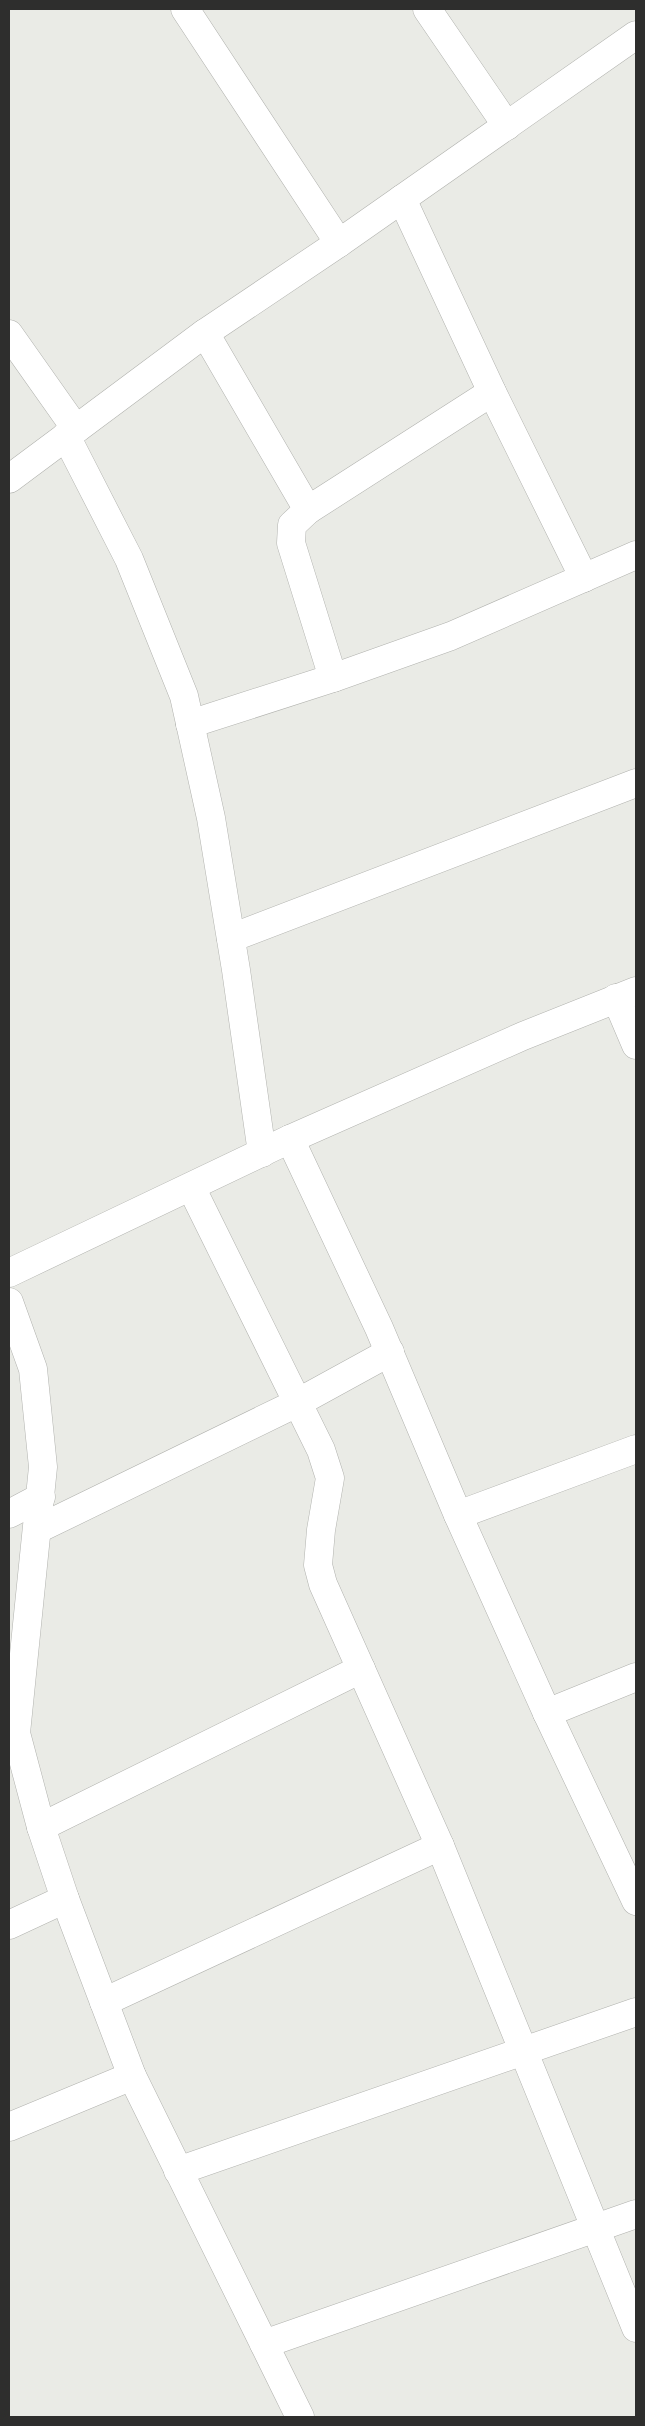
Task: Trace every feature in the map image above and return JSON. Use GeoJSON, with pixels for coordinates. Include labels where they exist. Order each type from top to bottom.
{"type":"FeatureCollection","features":[{"type":"Feature","properties":{"kind":"street"},"geometry":{"type":"LineString","coordinates":[[185,9],[339,243]]}},
{"type":"Feature","properties":{"kind":"street"},"geometry":{"type":"LineString","coordinates":[[427,9],[507,126]]}},
{"type":"Feature","properties":{"kind":"street"},"geometry":{"type":"LineString","coordinates":[[9,479],[204,333],[339,243],[636,35]]}},
{"type":"Feature","properties":{"kind":"street"},"geometry":{"type":"LineString","coordinates":[[402,199],[492,392],[584,578]]}},
{"type":"Feature","properties":{"kind":"street"},"geometry":{"type":"LineString","coordinates":[[204,333],[308,510]]}},
{"type":"Feature","properties":{"kind":"street"},"geometry":{"type":"LineString","coordinates":[[9,334],[71,432],[129,559],[184,696],[211,818],[231,938],[262,1153]]}},
{"type":"Feature","properties":{"kind":"street"},"geometry":{"type":"LineString","coordinates":[[333,678],[291,543],[292,525],[308,510],[492,392]]}},
{"type":"Feature","properties":{"kind":"street"},"geometry":{"type":"LineString","coordinates":[[190,724],[333,678],[451,636],[636,555]]}},
{"type":"Feature","properties":{"kind":"street"},"geometry":{"type":"LineString","coordinates":[[231,938],[636,783]]}},
{"type":"Feature","properties":{"kind":"street"},"geometry":{"type":"LineString","coordinates":[[9,1273],[290,1139],[523,1036],[626,994],[636,1045]]}},
{"type":"Feature","properties":{"kind":"street"},"geometry":{"type":"LineString","coordinates":[[290,1139],[390,1352],[458,1515],[547,1713],[636,1901]]}},
{"type":"Feature","properties":{"kind":"street"},"geometry":{"type":"LineString","coordinates":[[191,1187],[321,1450],[330,1478],[320,1539],[318,1565],[323,1584],[440,1846],[636,2328]]}},
{"type":"Feature","properties":{"kind":"street"},"geometry":{"type":"LineString","coordinates":[[9,1302],[33,1369],[43,1467],[38,1529],[13,1735],[65,1899],[132,2076],[300,2417]]}},
{"type":"Feature","properties":{"kind":"street"},"geometry":{"type":"LineString","coordinates":[[38,1529],[297,1403],[390,1352]]}},
{"type":"Feature","properties":{"kind":"street"},"geometry":{"type":"LineString","coordinates":[[458,1515],[636,1449]]}},
{"type":"Feature","properties":{"kind":"street"},"geometry":{"type":"LineString","coordinates":[[9,1514],[41,1497]]}},
{"type":"Feature","properties":{"kind":"street"},"geometry":{"type":"LineString","coordinates":[[42,1827],[361,1668]]}},
{"type":"Feature","properties":{"kind":"street"},"geometry":{"type":"LineString","coordinates":[[547,1713],[636,1677]]}},
{"type":"Feature","properties":{"kind":"street"},"geometry":{"type":"LineString","coordinates":[[104,2002],[440,1846]]}},
{"type":"Feature","properties":{"kind":"street"},"geometry":{"type":"LineString","coordinates":[[9,1925],[65,1899]]}},
{"type":"Feature","properties":{"kind":"street"},"geometry":{"type":"LineString","coordinates":[[178,2171],[636,2012]]}},
{"type":"Feature","properties":{"kind":"street"},"geometry":{"type":"LineString","coordinates":[[9,2127],[132,2076]]}},
{"type":"Feature","properties":{"kind":"street"},"geometry":{"type":"LineString","coordinates":[[264,2344],[636,2214]]}}]}
